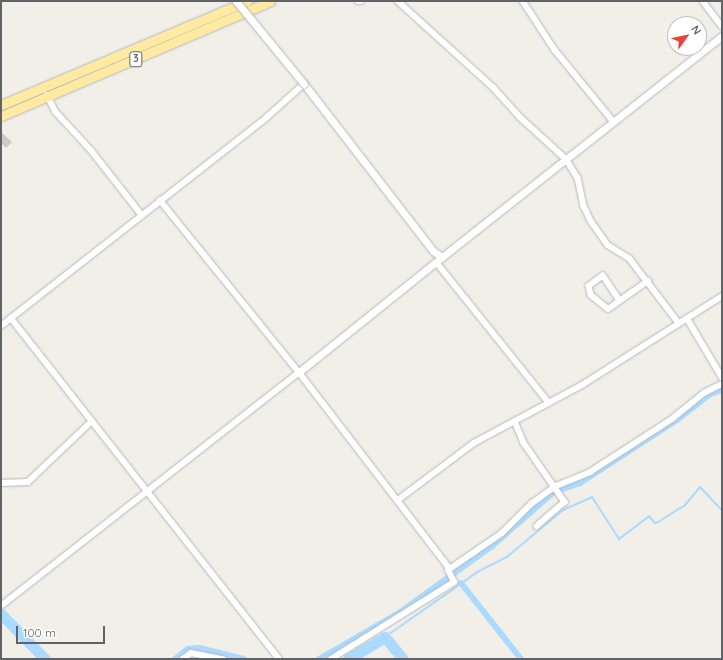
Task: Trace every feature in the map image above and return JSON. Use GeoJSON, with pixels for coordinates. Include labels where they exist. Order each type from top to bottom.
{"type":"FeatureCollection","features":[{"type":"Feature","properties":{"kind":"highway","name":"3"},"geometry":{"type":"LineString","coordinates":[[1,105],[247,1]]}},
{"type":"Feature","properties":{"kind":"highway","name":"3"},"geometry":{"type":"LineString","coordinates":[[1,116],[271,1]]}},
{"type":"Feature","properties":{"kind":"street"},"geometry":{"type":"LineString","coordinates":[[236,1],[304,84],[549,403]]}},
{"type":"Feature","properties":{"kind":"street"},"geometry":{"type":"LineString","coordinates":[[398,1],[494,88],[520,117],[566,159],[578,178],[584,206],[591,221],[608,245],[630,259],[679,323]]}},
{"type":"Feature","properties":{"kind":"street"},"geometry":{"type":"LineString","coordinates":[[523,1],[555,50],[618,118]]}},
{"type":"Feature","properties":{"kind":"street"},"geometry":{"type":"LineString","coordinates":[[703,1],[722,26]]}},
{"type":"Feature","properties":{"kind":"street"},"geometry":{"type":"LineString","coordinates":[[1,606],[148,492],[722,36]]}},
{"type":"Feature","properties":{"kind":"street"},"geometry":{"type":"LineString","coordinates":[[1,326],[142,215],[304,84]]}},
{"type":"Feature","properties":{"kind":"street"},"geometry":{"type":"LineString","coordinates":[[43,87],[56,112],[91,150],[142,215]]}},
{"type":"Feature","properties":{"kind":"street"},"geometry":{"type":"LineString","coordinates":[[160,200],[298,372],[398,500],[450,574],[454,582],[331,659]]}},
{"type":"Feature","properties":{"kind":"street"},"geometry":{"type":"LineString","coordinates":[[619,300],[603,276],[590,285],[591,295],[607,309],[648,282]]}},
{"type":"Feature","properties":{"kind":"street"},"geometry":{"type":"LineString","coordinates":[[398,500],[474,443],[549,403],[722,296]]}},
{"type":"Feature","properties":{"kind":"street"},"geometry":{"type":"LineString","coordinates":[[11,318],[279,659]]}},
{"type":"Feature","properties":{"kind":"street"},"geometry":{"type":"LineString","coordinates":[[687,318],[722,377]]}},
{"type":"Feature","properties":{"kind":"street"},"geometry":{"type":"LineString","coordinates":[[450,574],[502,533],[531,504],[556,487],[590,472],[672,419],[704,393],[722,384]]}},
{"type":"Feature","properties":{"kind":"street"},"geometry":{"type":"LineString","coordinates":[[1,483],[28,482],[92,421]]}},
{"type":"Feature","properties":{"kind":"street"},"geometry":{"type":"LineString","coordinates":[[515,421],[524,444],[556,487],[565,502],[537,526]]}},
{"type":"Feature","properties":{"kind":"street"},"geometry":{"type":"LineString","coordinates":[[183,659],[191,653],[223,659]]}},
{"type":"Feature","properties":{"kind":"building"},"geometry":{"type":"Polygon","coordinates":[[[1,132],[12,142],[6,148],[1,143],[1,132]]]}},
{"type":"Feature","properties":{"kind":"waterway"},"geometry":{"type":"LineString","coordinates":[[319,659],[399,613],[492,546],[554,492],[580,483],[677,420],[710,394],[722,390]]}},
{"type":"Feature","properties":{"kind":"waterway"},"geometry":{"type":"LineString","coordinates":[[385,637],[479,571],[508,556],[563,510],[592,497],[619,539],[649,516],[655,523],[685,505],[700,487],[722,511]]}},
{"type":"Feature","properties":{"kind":"waterway"},"geometry":{"type":"LineString","coordinates":[[461,583],[521,659]]}},
{"type":"Feature","properties":{"kind":"waterway"},"geometry":{"type":"LineString","coordinates":[[1,614],[45,659]]}},
{"type":"Feature","properties":{"kind":"waterway"},"geometry":{"type":"LineString","coordinates":[[348,659],[385,637],[403,659]]}},
{"type":"Feature","properties":{"kind":"waterway"},"geometry":{"type":"LineString","coordinates":[[175,659],[188,649],[199,648],[244,659]]}}]}
